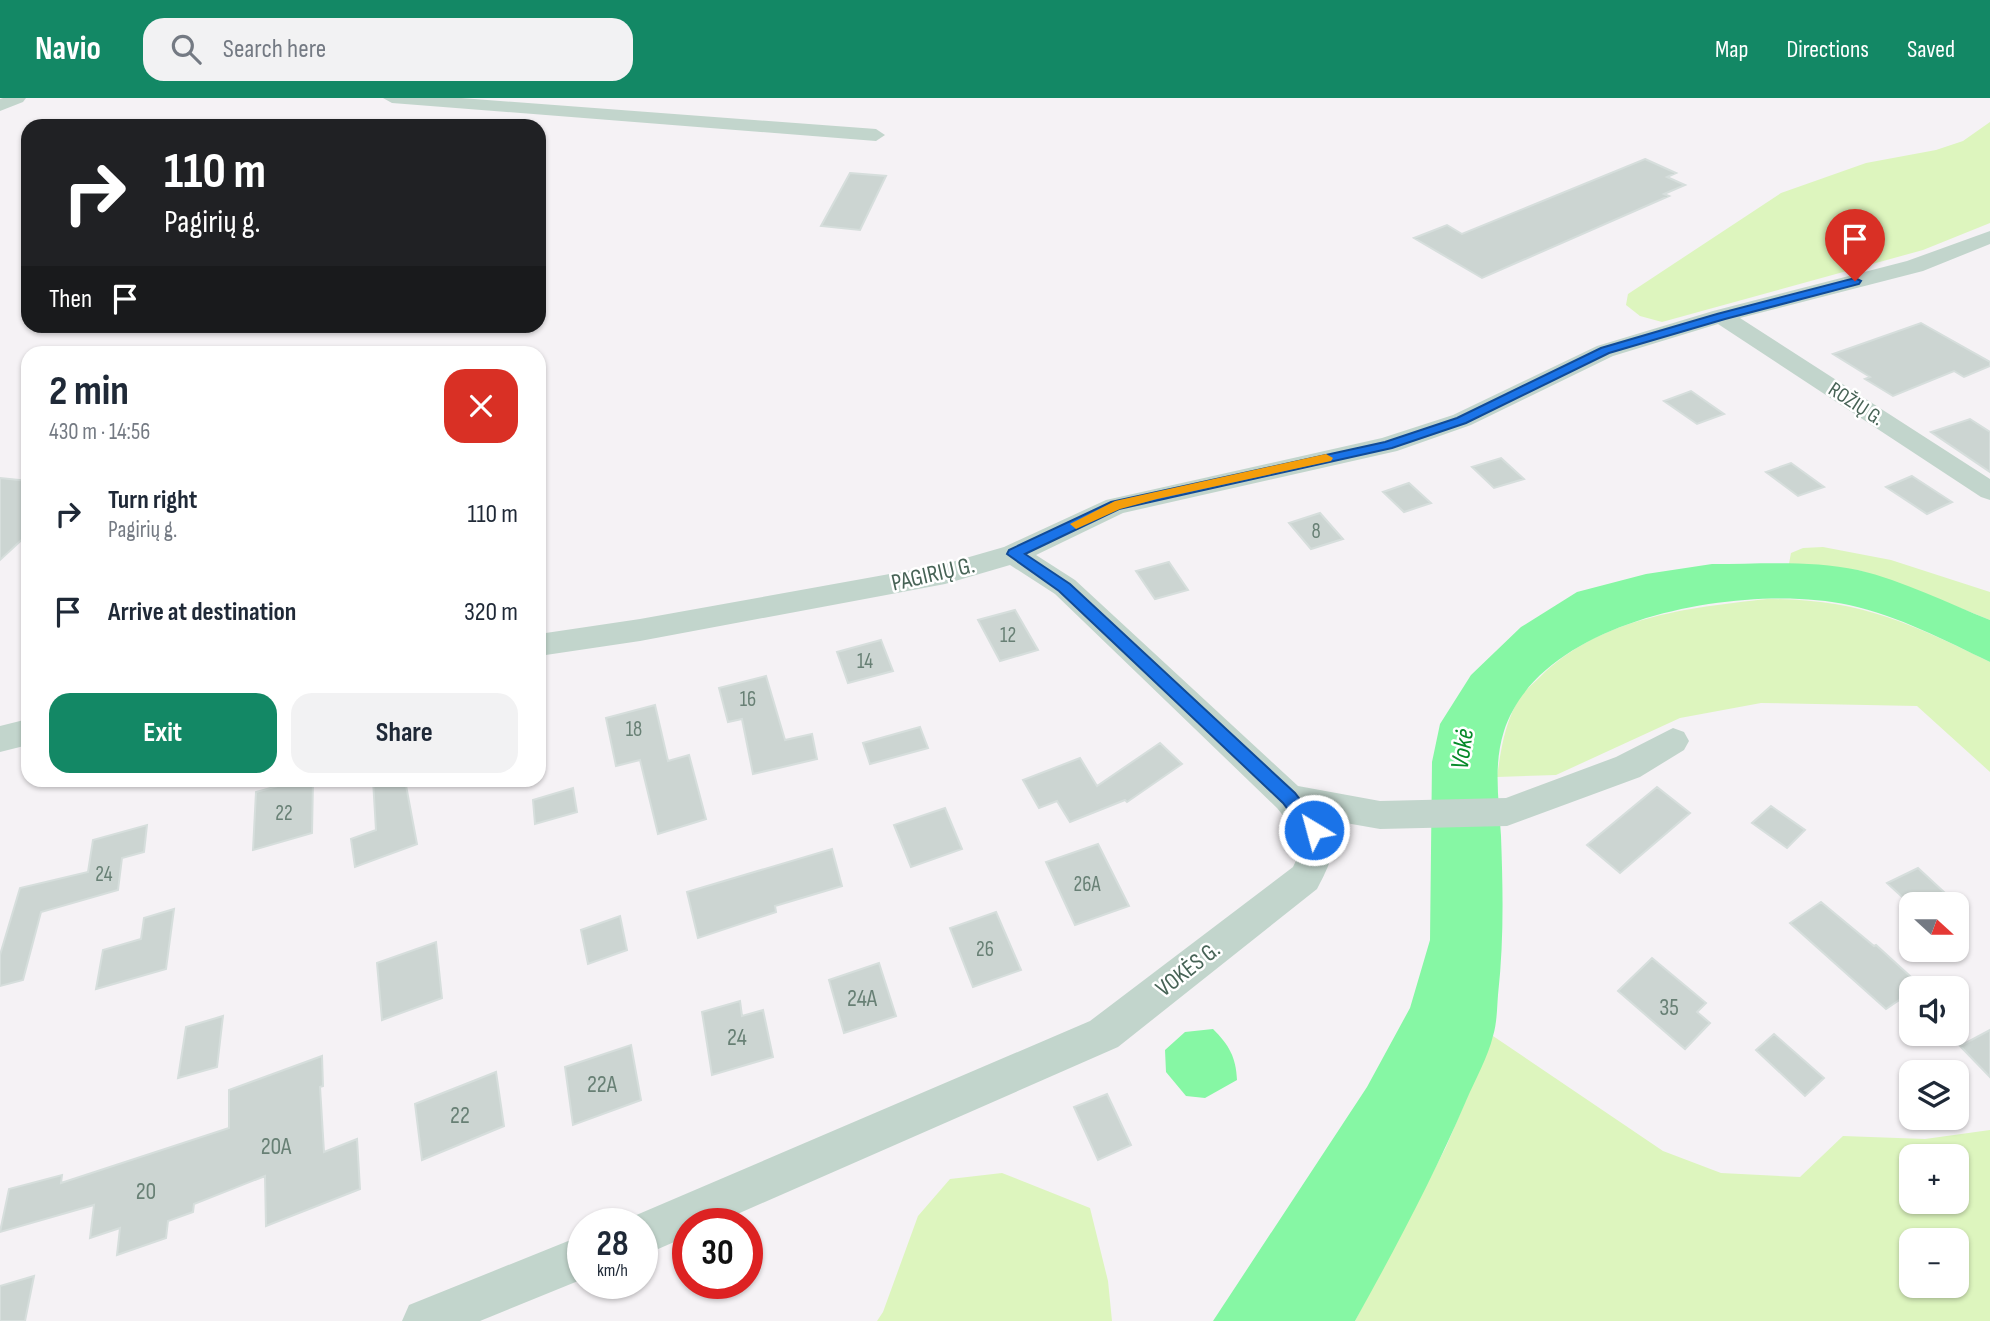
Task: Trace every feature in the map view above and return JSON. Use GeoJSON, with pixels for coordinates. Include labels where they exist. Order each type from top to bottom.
{"type":"FeatureCollection","features":[{"type":"Feature","properties":{"kind":"street"},"geometry":{"type":"LineString","coordinates":[[0,106],[17,98]]}},
{"type":"Feature","properties":{"kind":"street"},"geometry":{"type":"LineString","coordinates":[[391,98],[876,135]]}},
{"type":"Feature","properties":{"kind":"street","name":"PAGIRIŲ G."},"geometry":{"type":"LineString","coordinates":[[546,644],[650,629],[945,574],[1014,554],[1115,506],[1388,445],[1462,420],[1605,351],[1721,316],[1915,266],[1988,240]]}},
{"type":"Feature","properties":{"kind":"street","name":"ROŽIŲ G."},"geometry":{"type":"LineString","coordinates":[[1721,316],[1990,491]]}},
{"type":"Feature","properties":{"kind":"street","name":"VOKĖS G."},"geometry":{"type":"LineString","coordinates":[[658,1227],[1104,1034],[1305,877],[1315,861],[1318,846],[1314,830],[1289,798],[1065,587],[1014,554]]}},
{"type":"Feature","properties":{"kind":"street"},"geometry":{"type":"LineString","coordinates":[[0,739],[21,734]]}},
{"type":"Feature","properties":{"kind":"street"},"geometry":{"type":"LineString","coordinates":[[1289,798],[1380,815],[1507,812],[1628,767],[1673,741]]}},
{"type":"Feature","properties":{"kind":"street"},"geometry":{"type":"LineString","coordinates":[[425,1321],[567,1264]]}},
{"type":"Feature","properties":{"kind":"shaded area"},"geometry":{"type":"Polygon","coordinates":[[[1990,122],[1990,223],[1923,250],[1662,322],[1640,316],[1626,305],[1628,294],[1781,193],[1866,163],[1936,150],[1963,141],[1990,122]]]}},
{"type":"Feature","properties":{"kind":"shaded area"},"geometry":{"type":"Polygon","coordinates":[[[1823,547],[1891,560],[1990,592],[1990,620],[1858,570],[1789,564],[1791,553],[1803,548],[1823,547]]]}},
{"type":"Feature","properties":{"kind":"shaded area"},"geometry":{"type":"Polygon","coordinates":[[[1767,599],[1830,603],[1883,616],[1990,662],[1990,772],[1917,706],[1761,703],[1680,718],[1556,775],[1497,777],[1504,735],[1521,696],[1564,657],[1617,628],[1646,619],[1767,599]]]}},
{"type":"Feature","properties":{"kind":"shaded area"},"geometry":{"type":"Polygon","coordinates":[[[1493,1036],[1663,1151],[1721,1173],[1800,1177],[1843,1136],[1925,1139],[1990,1130],[1990,1321],[1355,1321],[1446,1147],[1493,1036]]]}},
{"type":"Feature","properties":{"kind":"shaded area"},"geometry":{"type":"Polygon","coordinates":[[[1002,1173],[1090,1208],[1108,1281],[1112,1321],[877,1321],[883,1312],[918,1216],[950,1179],[1002,1173]]]}},
{"type":"Feature","properties":{"kind":"water","name":"Vokė"},"geometry":{"type":"Polygon","coordinates":[[[1712,564],[1822,565],[1858,570],[1892,580],[1990,620],[1990,662],[1886,615],[1849,605],[1806,599],[1757,599],[1704,605],[1652,617],[1602,635],[1559,660],[1525,692],[1504,731],[1501,744],[1498,783],[1502,935],[1497,1015],[1493,1036],[1454,1129],[1399,1240],[1355,1321],[1213,1321],[1367,1087],[1410,1008],[1430,940],[1432,762],[1440,724],[1471,675],[1521,627],[1577,592],[1646,574],[1712,564]]]}},
{"type":"Feature","properties":{"kind":"water"},"geometry":{"type":"Polygon","coordinates":[[[1213,1029],[1231,1052],[1237,1080],[1205,1098],[1186,1096],[1166,1072],[1165,1050],[1185,1032],[1213,1029]]]}},
{"type":"Feature","properties":{"kind":"building"},"geometry":{"type":"Polygon","coordinates":[[[1645,159],[1676,173],[1667,177],[1685,185],[1664,194],[1669,196],[1482,278],[1414,238],[1447,225],[1462,234],[1645,159]]]}},
{"type":"Feature","properties":{"kind":"building"},"geometry":{"type":"Polygon","coordinates":[[[850,173],[886,176],[860,230],[821,226],[850,173]]]}},
{"type":"Feature","properties":{"kind":"building"},"geometry":{"type":"Polygon","coordinates":[[[1921,323],[1990,362],[1990,366],[1964,377],[1954,371],[1893,396],[1865,379],[1870,377],[1833,354],[1921,323]]]}},
{"type":"Feature","properties":{"kind":"building"},"geometry":{"type":"Polygon","coordinates":[[[1691,391],[1724,414],[1697,424],[1664,401],[1691,391]]]}},
{"type":"Feature","properties":{"kind":"building"},"geometry":{"type":"Polygon","coordinates":[[[1970,419],[1990,432],[1990,472],[1931,432],[1970,419]]]}},
{"type":"Feature","properties":{"kind":"building"},"geometry":{"type":"Polygon","coordinates":[[[1501,458],[1524,479],[1494,488],[1472,467],[1501,458]]]}},
{"type":"Feature","properties":{"kind":"building"},"geometry":{"type":"Polygon","coordinates":[[[1791,463],[1824,487],[1798,496],[1766,472],[1791,463]]]}},
{"type":"Feature","properties":{"kind":"building"},"geometry":{"type":"Polygon","coordinates":[[[1912,476],[1952,502],[1927,514],[1886,487],[1912,476]]]}},
{"type":"Feature","properties":{"kind":"building"},"geometry":{"type":"Polygon","coordinates":[[[0,478],[21,480],[21,540],[0,560],[0,478]]]}},
{"type":"Feature","properties":{"kind":"building"},"geometry":{"type":"Polygon","coordinates":[[[1409,483],[1431,503],[1404,512],[1383,492],[1409,483]]]}},
{"type":"Feature","properties":{"kind":"building"},"geometry":{"type":"Polygon","coordinates":[[[1320,513],[1343,539],[1311,549],[1289,523],[1320,513]]]}},
{"type":"Feature","properties":{"kind":"building"},"geometry":{"type":"Polygon","coordinates":[[[1169,562],[1188,590],[1155,599],[1136,571],[1169,562]]]}},
{"type":"Feature","properties":{"kind":"building"},"geometry":{"type":"Polygon","coordinates":[[[1015,610],[1038,650],[1000,661],[978,620],[1015,610]]]}},
{"type":"Feature","properties":{"kind":"building"},"geometry":{"type":"Polygon","coordinates":[[[881,640],[893,671],[848,683],[837,652],[881,640]]]}},
{"type":"Feature","properties":{"kind":"building"},"geometry":{"type":"Polygon","coordinates":[[[766,676],[785,740],[812,734],[817,759],[753,774],[742,719],[728,722],[719,688],[766,676]]]}},
{"type":"Feature","properties":{"kind":"building"},"geometry":{"type":"Polygon","coordinates":[[[655,705],[668,761],[689,755],[706,819],[658,834],[640,760],[616,766],[606,718],[655,705]]]}},
{"type":"Feature","properties":{"kind":"building"},"geometry":{"type":"Polygon","coordinates":[[[920,727],[928,748],[870,764],[863,743],[920,727]]]}},
{"type":"Feature","properties":{"kind":"building"},"geometry":{"type":"Polygon","coordinates":[[[1160,743],[1182,764],[1127,802],[1125,800],[1070,822],[1057,801],[1039,808],[1023,780],[1080,758],[1097,786],[1160,743]]]}},
{"type":"Feature","properties":{"kind":"building"},"geometry":{"type":"Polygon","coordinates":[[[274,787],[313,787],[312,833],[253,850],[256,792],[274,787]]]}},
{"type":"Feature","properties":{"kind":"building"},"geometry":{"type":"Polygon","coordinates":[[[373,787],[406,787],[417,844],[355,867],[351,839],[376,830],[373,787]]]}},
{"type":"Feature","properties":{"kind":"building"},"geometry":{"type":"Polygon","coordinates":[[[1657,787],[1690,813],[1620,873],[1587,845],[1657,787]]]}},
{"type":"Feature","properties":{"kind":"building"},"geometry":{"type":"Polygon","coordinates":[[[573,788],[577,812],[535,824],[533,800],[573,788]]]}},
{"type":"Feature","properties":{"kind":"building"},"geometry":{"type":"Polygon","coordinates":[[[1771,806],[1805,830],[1787,848],[1752,823],[1771,806]]]}},
{"type":"Feature","properties":{"kind":"building"},"geometry":{"type":"Polygon","coordinates":[[[945,808],[962,849],[911,867],[894,825],[945,808]]]}},
{"type":"Feature","properties":{"kind":"building"},"geometry":{"type":"Polygon","coordinates":[[[147,825],[144,852],[122,858],[118,890],[41,912],[23,980],[0,986],[0,955],[20,888],[88,872],[93,840],[147,825]]]}},
{"type":"Feature","properties":{"kind":"building"},"geometry":{"type":"Polygon","coordinates":[[[1098,844],[1129,906],[1075,925],[1046,862],[1098,844]]]}},
{"type":"Feature","properties":{"kind":"building"},"geometry":{"type":"Polygon","coordinates":[[[832,849],[842,886],[775,906],[776,912],[698,938],[687,892],[832,849]]]}},
{"type":"Feature","properties":{"kind":"building"},"geometry":{"type":"Polygon","coordinates":[[[1918,868],[1944,892],[1899,894],[1887,883],[1918,868]]]}},
{"type":"Feature","properties":{"kind":"building"},"geometry":{"type":"Polygon","coordinates":[[[1821,902],[1910,976],[1899,976],[1899,1000],[1886,1009],[1790,923],[1821,902]]]}},
{"type":"Feature","properties":{"kind":"building"},"geometry":{"type":"Polygon","coordinates":[[[174,909],[166,969],[96,989],[103,950],[141,939],[144,918],[174,909]]]}},
{"type":"Feature","properties":{"kind":"building"},"geometry":{"type":"Polygon","coordinates":[[[996,912],[1021,970],[973,987],[950,928],[996,912]]]}},
{"type":"Feature","properties":{"kind":"building"},"geometry":{"type":"Polygon","coordinates":[[[620,916],[627,950],[588,964],[581,930],[620,916]]]}},
{"type":"Feature","properties":{"kind":"building"},"geometry":{"type":"Polygon","coordinates":[[[436,942],[442,998],[382,1020],[377,963],[436,942]]]}},
{"type":"Feature","properties":{"kind":"building"},"geometry":{"type":"Polygon","coordinates":[[[1652,958],[1706,1003],[1697,1012],[1710,1023],[1685,1049],[1618,991],[1652,958]]]}},
{"type":"Feature","properties":{"kind":"building"},"geometry":{"type":"Polygon","coordinates":[[[879,963],[896,1016],[844,1033],[829,980],[879,963]]]}},
{"type":"Feature","properties":{"kind":"building"},"geometry":{"type":"Polygon","coordinates":[[[740,1001],[742,1016],[763,1010],[773,1057],[712,1075],[702,1012],[740,1001]]]}},
{"type":"Feature","properties":{"kind":"building"},"geometry":{"type":"Polygon","coordinates":[[[223,1016],[217,1067],[178,1078],[186,1027],[223,1016]]]}},
{"type":"Feature","properties":{"kind":"building"},"geometry":{"type":"Polygon","coordinates":[[[1990,1030],[1990,1077],[1960,1046],[1969,1046],[1969,1041],[1990,1030]]]}},
{"type":"Feature","properties":{"kind":"building"},"geometry":{"type":"Polygon","coordinates":[[[1774,1034],[1824,1078],[1805,1096],[1756,1050],[1774,1034]]]}},
{"type":"Feature","properties":{"kind":"building"},"geometry":{"type":"Polygon","coordinates":[[[631,1045],[641,1100],[573,1125],[565,1067],[631,1045]]]}},
{"type":"Feature","properties":{"kind":"building"},"geometry":{"type":"Polygon","coordinates":[[[322,1056],[323,1086],[320,1087],[324,1152],[357,1139],[360,1189],[266,1226],[265,1176],[194,1204],[193,1212],[168,1221],[166,1238],[117,1255],[120,1228],[90,1238],[94,1205],[0,1232],[9,1189],[62,1175],[61,1183],[229,1128],[229,1090],[322,1056]]]}},
{"type":"Feature","properties":{"kind":"building"},"geometry":{"type":"Polygon","coordinates":[[[496,1072],[504,1126],[422,1160],[415,1104],[496,1072]]]}},
{"type":"Feature","properties":{"kind":"building"},"geometry":{"type":"Polygon","coordinates":[[[1107,1094],[1131,1145],[1098,1160],[1074,1107],[1107,1094]]]}},
{"type":"Feature","properties":{"kind":"building"},"geometry":{"type":"Polygon","coordinates":[[[34,1276],[25,1321],[0,1321],[0,1286],[34,1276]]]}},
{"type":"Feature","properties":{"kind":"slow traffic"},"geometry":{"type":"LineString","coordinates":[[1076,524],[1115,506],[1157,494],[1326,458]]}},
{"type":"Feature","properties":{"kind":"route"},"geometry":{"type":"LineString","coordinates":[[1314,830],[1289,798],[1065,587],[1014,554],[1115,506],[1157,494],[1388,445],[1462,420],[1605,351],[1721,316],[1855,281]]}}]}
